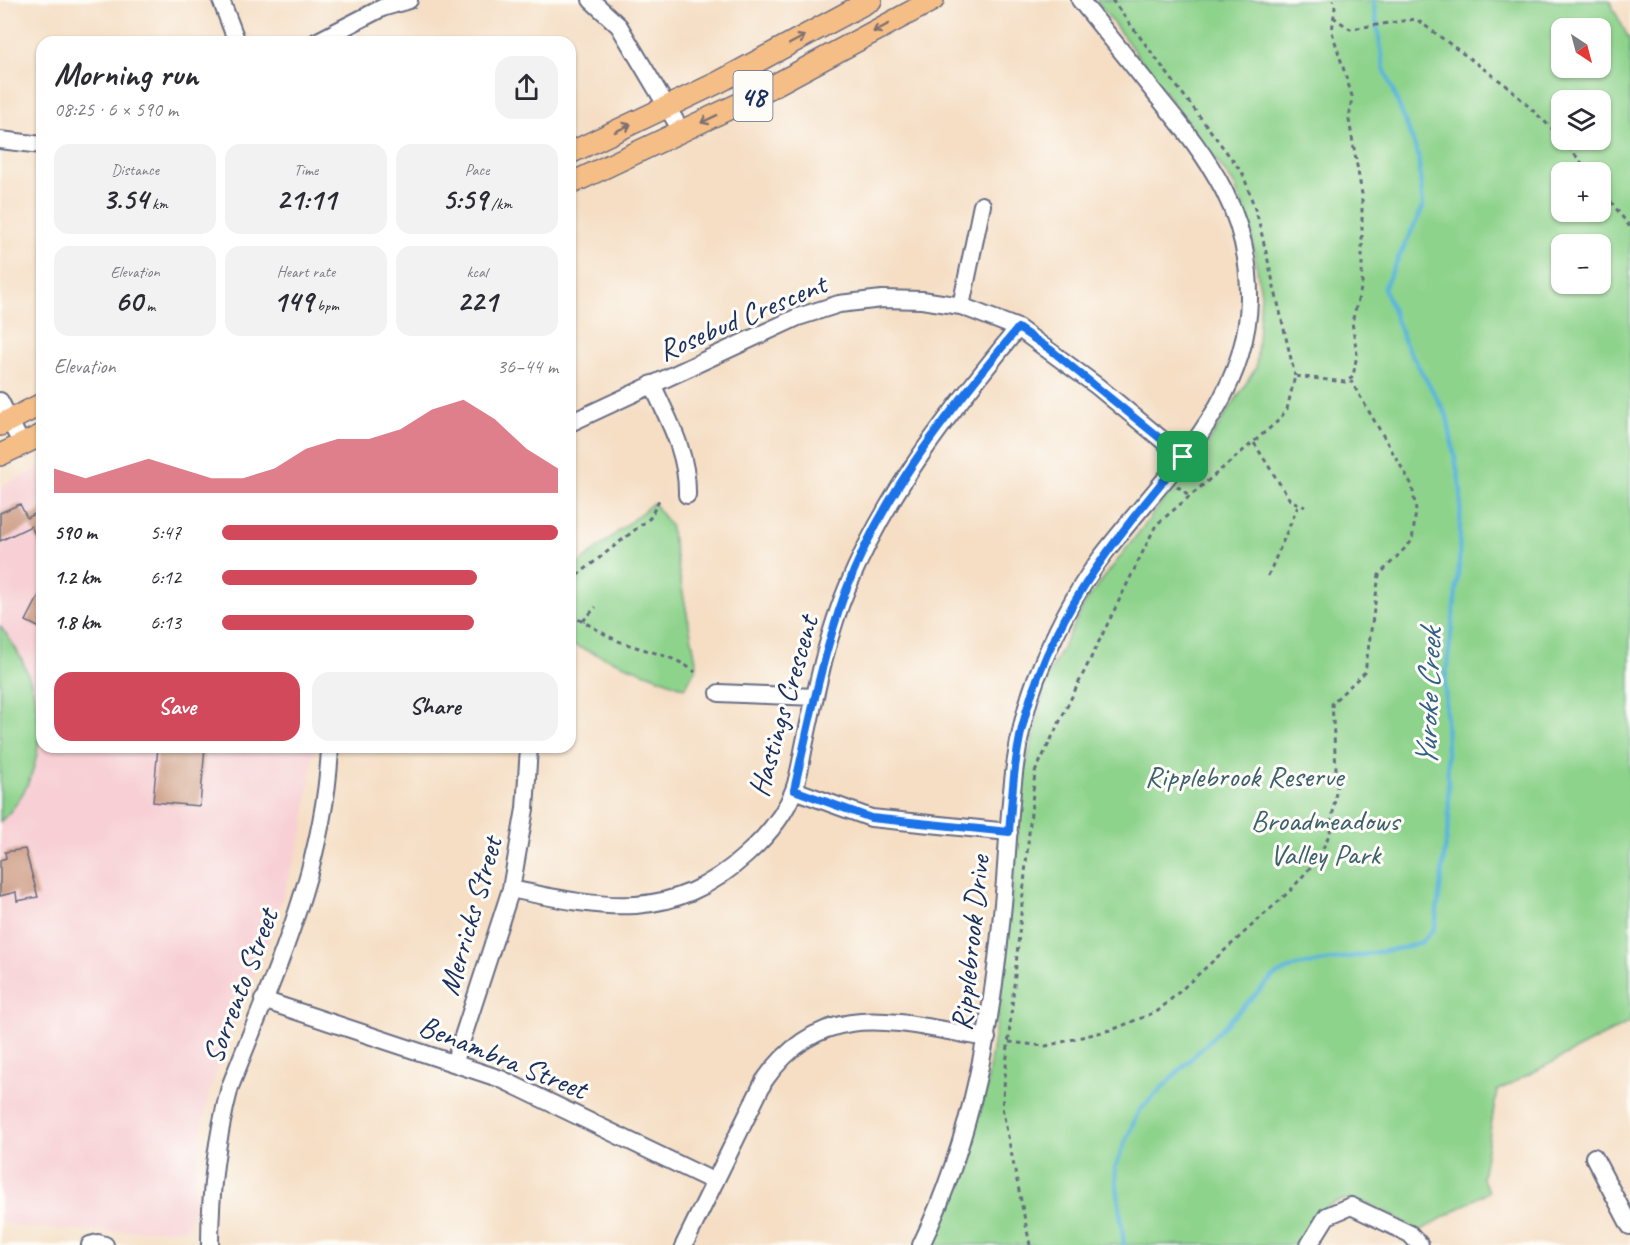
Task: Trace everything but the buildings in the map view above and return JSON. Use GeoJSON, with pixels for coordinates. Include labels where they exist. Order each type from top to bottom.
{"type":"FeatureCollection","features":[{"type":"Feature","properties":{"kind":"main road","name":"48"},"geometry":{"type":"LineString","coordinates":[[576,150],[667,107],[871,0]]}},
{"type":"Feature","properties":{"kind":"main road","name":"48"},"geometry":{"type":"LineString","coordinates":[[576,181],[682,132],[933,0]]}},
{"type":"Feature","properties":{"kind":"main road"},"geometry":{"type":"LineString","coordinates":[[3,415],[36,406]]}},
{"type":"Feature","properties":{"kind":"main road"},"geometry":{"type":"LineString","coordinates":[[0,455],[36,438]]}},
{"type":"Feature","properties":{"kind":"street"},"geometry":{"type":"LineString","coordinates":[[221,0],[235,36]]}},
{"type":"Feature","properties":{"kind":"street"},"geometry":{"type":"LineString","coordinates":[[328,36],[382,8],[409,0]]}},
{"type":"Feature","properties":{"kind":"street"},"geometry":{"type":"LineString","coordinates":[[591,0],[604,9],[619,26],[682,132]]}},
{"type":"Feature","properties":{"kind":"street","name":"Ripplebrook Drive"},"geometry":{"type":"LineString","coordinates":[[921,1245],[954,1165],[970,1115],[987,1038],[1016,758],[1035,684],[1051,642],[1096,564],[1183,457],[1220,405],[1239,358],[1249,302],[1244,245],[1239,223],[1214,169],[1196,143],[1080,0]]}},
{"type":"Feature","properties":{"kind":"street"},"geometry":{"type":"LineString","coordinates":[[0,140],[36,144]]}},
{"type":"Feature","properties":{"kind":"street"},"geometry":{"type":"LineString","coordinates":[[961,306],[982,205]]}},
{"type":"Feature","properties":{"kind":"street","name":"Rosebud Crescent"},"geometry":{"type":"LineString","coordinates":[[576,420],[771,329],[839,304],[882,299],[922,300],[961,306],[1018,328],[1051,350],[1183,457]]}},
{"type":"Feature","properties":{"kind":"street","name":"Hastings Crescent"},"geometry":{"type":"LineString","coordinates":[[511,889],[576,903],[633,906],[685,894],[718,877],[759,843],[780,818],[794,790],[815,697],[846,592],[888,503],[923,449],[1018,328]]}},
{"type":"Feature","properties":{"kind":"street"},"geometry":{"type":"LineString","coordinates":[[652,384],[684,455],[688,476],[687,495]]}},
{"type":"Feature","properties":{"kind":"street"},"geometry":{"type":"LineString","coordinates":[[3,415],[22,445]]}},
{"type":"Feature","properties":{"kind":"street"},"geometry":{"type":"LineString","coordinates":[[719,693],[815,697]]}},
{"type":"Feature","properties":{"kind":"street","name":"Sorrento Street"},"geometry":{"type":"LineString","coordinates":[[210,1245],[210,1204],[222,1118],[230,1087],[313,866],[324,812],[329,753]]}},
{"type":"Feature","properties":{"kind":"street","name":"Merricks Street"},"geometry":{"type":"LineString","coordinates":[[455,1061],[511,889],[525,809],[529,753]]}},
{"type":"Feature","properties":{"kind":"street"},"geometry":{"type":"LineString","coordinates":[[794,790],[871,818],[1009,832]]}},
{"type":"Feature","properties":{"kind":"street","name":"Benambra Street"},"geometry":{"type":"LineString","coordinates":[[263,1000],[455,1061],[525,1089],[715,1182]]}},
{"type":"Feature","properties":{"kind":"street"},"geometry":{"type":"LineString","coordinates":[[684,1245],[764,1081],[789,1051],[817,1032],[858,1020],[878,1020],[987,1038]]}},
{"type":"Feature","properties":{"kind":"street"},"geometry":{"type":"LineString","coordinates":[[1593,1157],[1630,1226]]}},
{"type":"Feature","properties":{"kind":"street"},"geometry":{"type":"LineString","coordinates":[[1310,1245],[1327,1216],[1335,1210],[1351,1206],[1410,1234],[1420,1245]]}},
{"type":"Feature","properties":{"kind":"street"},"geometry":{"type":"LineString","coordinates":[[90,1245],[98,1243],[105,1245]]}},
{"type":"Feature","properties":{"kind":"path"},"geometry":{"type":"LineString","coordinates":[[1008,1042],[1046,1046],[1114,1029],[1158,1011],[1291,890],[1319,857],[1330,834],[1337,785],[1332,703],[1365,672],[1379,575],[1412,541],[1416,511],[1412,485],[1351,380],[1357,354],[1352,322],[1362,285],[1362,194],[1349,120],[1353,96],[1332,32],[1335,7],[1333,0]]}},
{"type":"Feature","properties":{"kind":"path"},"geometry":{"type":"LineString","coordinates":[[1333,17],[1350,29],[1416,19],[1507,86],[1551,128]]}},
{"type":"Feature","properties":{"kind":"path"},"geometry":{"type":"LineString","coordinates":[[1571,150],[1581,162]]}},
{"type":"Feature","properties":{"kind":"path"},"geometry":{"type":"LineString","coordinates":[[1611,202],[1630,227]]}},
{"type":"Feature","properties":{"kind":"path"},"geometry":{"type":"LineString","coordinates":[[1030,1245],[1002,1107],[1035,772],[1156,525],[1278,421],[1287,409],[1295,376],[1351,380]]}},
{"type":"Feature","properties":{"kind":"path"},"geometry":{"type":"LineString","coordinates":[[1254,443],[1281,488],[1298,506],[1305,507]]}},
{"type":"Feature","properties":{"kind":"path"},"geometry":{"type":"LineString","coordinates":[[576,575],[650,518],[659,500]]}},
{"type":"Feature","properties":{"kind":"path"},"geometry":{"type":"LineString","coordinates":[[1268,576],[1298,506]]}},
{"type":"Feature","properties":{"kind":"path"},"geometry":{"type":"LineString","coordinates":[[583,621],[596,607]]}},
{"type":"Feature","properties":{"kind":"path"},"geometry":{"type":"LineString","coordinates":[[576,618],[615,639],[666,656],[695,672]]}},
{"type":"Feature","properties":{"kind":"shaded area"},"geometry":{"type":"Polygon","coordinates":[[[36,470],[36,753],[313,753],[303,831],[271,935],[251,980],[240,983],[231,1009],[237,1017],[209,1092],[201,1134],[190,1225],[184,1229],[114,1231],[28,1228],[0,1222],[0,487],[36,470]]]}},
{"type":"Feature","properties":{"kind":"green space","name":"Broadmeadows Valley Park"},"geometry":{"type":"Polygon","coordinates":[[[1096,0],[1609,0],[1630,41],[1630,1022],[1497,1091],[1482,1178],[1489,1191],[1420,1231],[1382,1210],[1352,1200],[1338,1201],[1325,1208],[1312,1222],[1298,1245],[929,1245],[959,1174],[986,1089],[1001,991],[1025,770],[1048,675],[1087,600],[1209,441],[1256,368],[1261,295],[1250,226],[1234,184],[1096,0]]]}},
{"type":"Feature","properties":{"kind":"green space"},"geometry":{"type":"Polygon","coordinates":[[[653,503],[670,525],[697,666],[685,688],[576,646],[576,566],[653,503]]]}},
{"type":"Feature","properties":{"kind":"green space"},"geometry":{"type":"Polygon","coordinates":[[[0,626],[16,648],[35,699],[37,753],[31,777],[18,801],[0,822],[0,626]]]}},
{"type":"Feature","properties":{"kind":"waterway","name":"Yuroke Creek"},"geometry":{"type":"LineString","coordinates":[[1124,1245],[1115,1168],[1138,1112],[1274,976],[1296,966],[1403,948],[1422,942],[1435,927],[1449,819],[1445,683],[1459,567],[1461,491],[1447,416],[1405,343],[1384,288],[1423,207],[1418,154],[1384,68],[1373,0]]}},
{"type":"Feature","properties":{"kind":"route"},"geometry":{"type":"LineString","coordinates":[[1018,328],[1051,350],[1183,457],[1096,564],[1051,642],[1022,728],[1016,758],[1009,832],[871,818],[794,790],[830,638],[861,555],[888,503],[917,457],[1018,328]]}},
{"type":"Feature","properties":{"kind":"park label","name":"Ripplebrook Reserve"},"geometry":{"type":"Point","coordinates":[1244,776]}}]}
